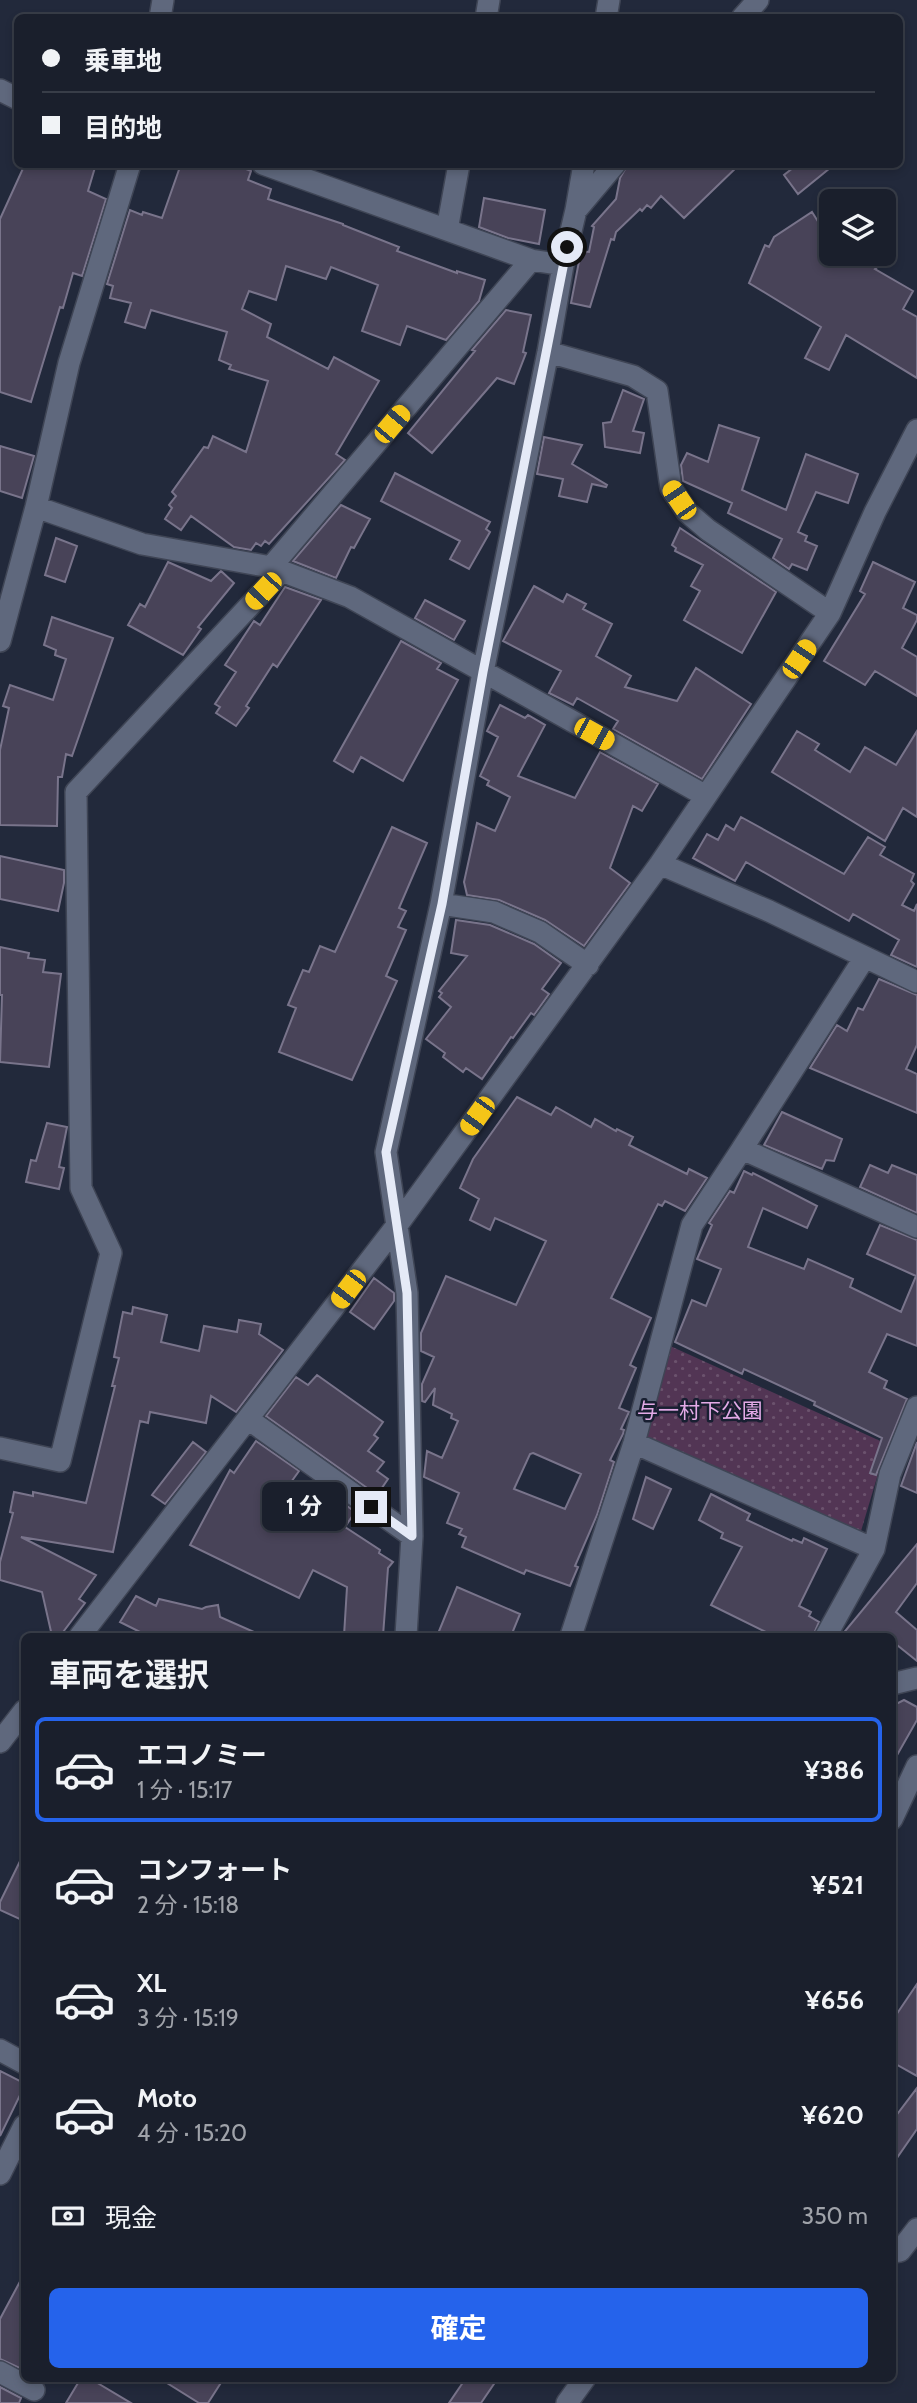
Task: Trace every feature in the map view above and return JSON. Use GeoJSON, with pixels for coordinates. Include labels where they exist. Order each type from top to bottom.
{"type":"FeatureCollection","features":[{"type":"Feature","properties":{"kind":"street"},"geometry":{"type":"LineString","coordinates":[[746,14],[758,0]]}},
{"type":"Feature","properties":{"kind":"street"},"geometry":{"type":"LineString","coordinates":[[1,627],[36,507],[69,363],[129,168]]}},
{"type":"Feature","properties":{"kind":"street"},"geometry":{"type":"LineString","coordinates":[[274,168],[531,260],[563,265]]}},
{"type":"Feature","properties":{"kind":"street"},"geometry":{"type":"LineString","coordinates":[[447,230],[458,168]]}},
{"type":"Feature","properties":{"kind":"street"},"geometry":{"type":"LineString","coordinates":[[406,1633],[412,1536],[407,1293],[386,1152],[442,904],[483,672],[583,168]]}},
{"type":"Feature","properties":{"kind":"street"},"geometry":{"type":"LineString","coordinates":[[576,209],[612,168]]}},
{"type":"Feature","properties":{"kind":"street"},"geometry":{"type":"LineString","coordinates":[[0,1448],[60,1461],[111,1253],[81,1188],[76,792],[276,569],[531,260]]}},
{"type":"Feature","properties":{"kind":"street"},"geometry":{"type":"LineString","coordinates":[[548,352],[633,376],[657,391],[671,488],[687,512],[708,530],[830,613]]}},
{"type":"Feature","properties":{"kind":"street"},"geometry":{"type":"LineString","coordinates":[[82,1633],[398,1224],[660,864],[830,613],[875,512],[917,430]]}},
{"type":"Feature","properties":{"kind":"street"},"geometry":{"type":"LineString","coordinates":[[36,507],[142,544],[276,569],[350,597],[706,796]]}},
{"type":"Feature","properties":{"kind":"street"},"geometry":{"type":"LineString","coordinates":[[660,864],[769,911],[917,982]]}},
{"type":"Feature","properties":{"kind":"street"},"geometry":{"type":"LineString","coordinates":[[442,904],[494,912],[540,932],[588,965]]}},
{"type":"Feature","properties":{"kind":"street"},"geometry":{"type":"LineString","coordinates":[[572,1633],[634,1443],[692,1225],[865,957]]}},
{"type":"Feature","properties":{"kind":"street"},"geometry":{"type":"LineString","coordinates":[[742,1149],[917,1227]]}},
{"type":"Feature","properties":{"kind":"street"},"geometry":{"type":"LineString","coordinates":[[828,1633],[874,1549],[890,1474],[917,1407]]}},
{"type":"Feature","properties":{"kind":"street"},"geometry":{"type":"LineString","coordinates":[[248,1419],[412,1536]]}},
{"type":"Feature","properties":{"kind":"street"},"geometry":{"type":"LineString","coordinates":[[634,1443],[874,1549]]}},
{"type":"Feature","properties":{"kind":"street"},"geometry":{"type":"LineString","coordinates":[[896,1683],[917,1678]]}},
{"type":"Feature","properties":{"kind":"street"},"geometry":{"type":"LineString","coordinates":[[0,1742],[21,1715]]}},
{"type":"Feature","properties":{"kind":"street"},"geometry":{"type":"LineString","coordinates":[[896,1811],[917,1766]]}},
{"type":"Feature","properties":{"kind":"street"},"geometry":{"type":"LineString","coordinates":[[0,2050],[21,2061]]}},
{"type":"Feature","properties":{"kind":"street"},"geometry":{"type":"LineString","coordinates":[[0,2174],[21,2132]]}},
{"type":"Feature","properties":{"kind":"street"},"geometry":{"type":"LineString","coordinates":[[896,2252],[900,2251],[917,2229]]}},
{"type":"Feature","properties":{"kind":"street"},"geometry":{"type":"LineString","coordinates":[[0,2372],[34,2390]]}},
{"type":"Feature","properties":{"kind":"street"},"geometry":{"type":"LineString","coordinates":[[567,2403],[582,2382]]}},
{"type":"Feature","properties":{"kind":"green space","name":"与一村下公園"},"geometry":{"type":"Polygon","coordinates":[[[668,1345],[887,1444],[861,1531],[644,1437],[668,1345]]]}},
{"type":"Feature","properties":{"kind":"building"},"geometry":{"type":"Polygon","coordinates":[[[23,168],[95,168],[88,191],[106,199],[82,276],[73,273],[63,308],[60,307],[31,402],[0,392],[0,219],[23,168]]]}},
{"type":"Feature","properties":{"kind":"building"},"geometry":{"type":"Polygon","coordinates":[[[180,168],[244,168],[251,171],[248,180],[271,189],[268,199],[343,224],[399,247],[397,251],[457,273],[485,280],[479,301],[446,340],[407,326],[400,345],[362,331],[378,285],[331,267],[326,279],[286,266],[276,300],[249,291],[242,309],[271,324],[267,337],[328,369],[334,357],[379,381],[336,454],[345,460],[269,544],[265,541],[261,546],[256,543],[251,550],[234,547],[191,516],[181,530],[165,519],[172,508],[169,505],[176,496],[172,492],[204,447],[208,448],[213,436],[246,452],[268,381],[229,369],[231,365],[219,360],[227,332],[151,310],[145,328],[125,322],[131,303],[110,298],[113,286],[107,284],[130,210],[162,218],[180,168]]]}},
{"type":"Feature","properties":{"kind":"building"},"geometry":{"type":"Polygon","coordinates":[[[626,168],[736,168],[684,218],[661,196],[651,208],[647,205],[642,211],[640,209],[616,232],[614,240],[611,239],[590,307],[571,303],[581,251],[589,252],[594,227],[592,226],[616,199],[620,178],[626,168]]]}},
{"type":"Feature","properties":{"kind":"building"},"geometry":{"type":"Polygon","coordinates":[[[793,168],[830,168],[798,194],[784,175],[793,168]]]}},
{"type":"Feature","properties":{"kind":"building"},"geometry":{"type":"Polygon","coordinates":[[[484,198],[545,210],[539,244],[508,238],[479,227],[484,198]]]}},
{"type":"Feature","properties":{"kind":"building"},"geometry":{"type":"Polygon","coordinates":[[[812,212],[819,223],[819,266],[879,266],[875,269],[913,291],[903,309],[917,317],[917,378],[846,335],[829,370],[805,358],[821,327],[749,283],[765,245],[769,247],[774,237],[812,212]]]}},
{"type":"Feature","properties":{"kind":"building"},"geometry":{"type":"Polygon","coordinates":[[[506,310],[531,315],[523,352],[526,353],[514,384],[497,378],[432,453],[408,433],[506,310]]]}},
{"type":"Feature","properties":{"kind":"building"},"geometry":{"type":"Polygon","coordinates":[[[623,390],[644,399],[633,431],[644,433],[640,453],[605,447],[603,423],[611,422],[623,390]]]}},
{"type":"Feature","properties":{"kind":"building"},"geometry":{"type":"Polygon","coordinates":[[[719,425],[759,438],[742,490],[786,510],[806,454],[858,474],[848,503],[816,492],[798,532],[807,536],[805,541],[817,546],[807,570],[792,564],[789,569],[773,558],[782,539],[728,513],[732,503],[683,481],[681,465],[687,453],[708,462],[719,425]]]}},
{"type":"Feature","properties":{"kind":"building"},"geometry":{"type":"Polygon","coordinates":[[[544,437],[582,445],[572,464],[607,485],[606,487],[592,484],[587,502],[559,496],[563,479],[537,474],[544,437]]]}},
{"type":"Feature","properties":{"kind":"building"},"geometry":{"type":"Polygon","coordinates":[[[0,446],[34,456],[22,498],[0,491],[0,446]]]}},
{"type":"Feature","properties":{"kind":"building"},"geometry":{"type":"Polygon","coordinates":[[[395,473],[490,522],[486,529],[490,532],[469,569],[450,559],[460,541],[381,501],[395,473]]]}},
{"type":"Feature","properties":{"kind":"building"},"geometry":{"type":"Polygon","coordinates":[[[341,505],[370,519],[354,548],[351,547],[336,578],[293,561],[341,505]]]}},
{"type":"Feature","properties":{"kind":"building"},"geometry":{"type":"Polygon","coordinates":[[[680,528],[776,592],[742,653],[684,620],[700,591],[691,586],[703,565],[675,551],[676,548],[672,545],[680,528]]]}},
{"type":"Feature","properties":{"kind":"building"},"geometry":{"type":"Polygon","coordinates":[[[56,538],[77,546],[65,582],[45,575],[56,538]]]}},
{"type":"Feature","properties":{"kind":"building"},"geometry":{"type":"Polygon","coordinates":[[[168,562],[211,581],[221,571],[234,583],[198,627],[201,629],[183,655],[128,625],[140,604],[145,607],[168,562]]]}},
{"type":"Feature","properties":{"kind":"building"},"geometry":{"type":"Polygon","coordinates":[[[873,562],[915,582],[903,608],[917,615],[917,620],[902,648],[917,657],[917,696],[875,671],[865,685],[824,661],[865,594],[860,591],[873,562]]]}},
{"type":"Feature","properties":{"kind":"building"},"geometry":{"type":"Polygon","coordinates":[[[534,586],[563,602],[567,594],[586,604],[583,609],[612,624],[596,656],[631,676],[625,687],[677,701],[696,668],[751,704],[702,779],[613,729],[618,721],[577,698],[573,705],[549,693],[561,671],[503,641],[534,586]]]}},
{"type":"Feature","properties":{"kind":"building"},"geometry":{"type":"Polygon","coordinates":[[[285,587],[321,600],[277,667],[273,664],[236,726],[216,713],[220,707],[215,704],[236,672],[225,665],[254,621],[260,625],[285,587]]]}},
{"type":"Feature","properties":{"kind":"building"},"geometry":{"type":"Polygon","coordinates":[[[425,600],[465,621],[454,640],[415,618],[425,600]]]}},
{"type":"Feature","properties":{"kind":"building"},"geometry":{"type":"Polygon","coordinates":[[[52,617],[113,638],[72,756],[66,754],[62,777],[58,777],[57,826],[0,825],[0,750],[9,708],[3,706],[10,685],[53,700],[66,659],[55,655],[56,650],[44,645],[52,617]]]}},
{"type":"Feature","properties":{"kind":"building"},"geometry":{"type":"Polygon","coordinates":[[[401,641],[441,663],[437,669],[458,680],[403,781],[361,757],[353,772],[334,761],[401,641]]]}},
{"type":"Feature","properties":{"kind":"building"},"geometry":{"type":"Polygon","coordinates":[[[500,705],[525,718],[528,715],[545,725],[518,776],[575,798],[600,752],[658,784],[642,811],[633,806],[610,868],[630,883],[584,946],[545,920],[499,900],[467,895],[464,882],[477,823],[495,831],[510,797],[487,785],[489,781],[480,776],[498,737],[487,731],[500,705]]]}},
{"type":"Feature","properties":{"kind":"building"},"geometry":{"type":"Polygon","coordinates":[[[797,731],[819,744],[815,750],[850,772],[865,747],[896,765],[917,731],[917,817],[903,808],[885,841],[772,772],[797,731]]]}},
{"type":"Feature","properties":{"kind":"building"},"geometry":{"type":"Polygon","coordinates":[[[741,817],[844,874],[868,837],[885,847],[880,855],[914,874],[911,881],[914,884],[902,905],[914,911],[917,904],[917,967],[891,955],[899,940],[853,914],[849,921],[746,862],[735,881],[693,858],[707,834],[718,840],[726,825],[734,830],[741,817]]]}},
{"type":"Feature","properties":{"kind":"building"},"geometry":{"type":"Polygon","coordinates":[[[392,827],[427,843],[399,908],[406,911],[398,927],[406,930],[386,976],[397,981],[352,1080],[279,1052],[296,1008],[288,1005],[303,970],[309,972],[320,946],[335,952],[392,827]]]}},
{"type":"Feature","properties":{"kind":"building"},"geometry":{"type":"Polygon","coordinates":[[[0,856],[64,870],[58,911],[0,899],[0,856]]]}},
{"type":"Feature","properties":{"kind":"building"},"geometry":{"type":"Polygon","coordinates":[[[456,920],[490,925],[534,944],[561,963],[542,989],[549,994],[534,1015],[531,1013],[513,1038],[511,1037],[482,1079],[466,1068],[463,1072],[443,1057],[445,1053],[426,1039],[451,1007],[439,997],[442,993],[439,991],[467,956],[451,953],[456,920]]]}},
{"type":"Feature","properties":{"kind":"building"},"geometry":{"type":"Polygon","coordinates":[[[0,947],[29,953],[28,958],[45,960],[43,972],[61,974],[49,1067],[0,1062],[0,947]]]}},
{"type":"Feature","properties":{"kind":"building"},"geometry":{"type":"Polygon","coordinates":[[[879,979],[917,995],[917,1045],[906,1069],[917,1074],[917,1113],[810,1068],[837,1025],[847,1031],[858,1008],[863,1010],[879,979]]]}},
{"type":"Feature","properties":{"kind":"building"},"geometry":{"type":"Polygon","coordinates":[[[517,1097],[551,1115],[556,1107],[591,1127],[595,1119],[633,1137],[629,1145],[687,1174],[689,1169],[707,1178],[685,1211],[665,1201],[662,1206],[658,1204],[611,1298],[651,1318],[630,1365],[636,1368],[619,1408],[629,1412],[621,1429],[624,1430],[623,1434],[610,1460],[614,1462],[570,1586],[526,1570],[524,1574],[462,1547],[466,1537],[459,1534],[462,1529],[447,1523],[459,1493],[424,1477],[427,1451],[442,1458],[458,1421],[451,1418],[452,1414],[433,1405],[435,1388],[425,1402],[422,1401],[422,1384],[434,1357],[421,1351],[421,1333],[446,1276],[516,1305],[546,1241],[495,1218],[490,1230],[470,1220],[479,1199],[460,1188],[473,1159],[517,1097]],[[533,1453],[530,1454],[514,1489],[565,1509],[581,1474],[533,1453]]]}},
{"type":"Feature","properties":{"kind":"building"},"geometry":{"type":"Polygon","coordinates":[[[782,1112],[842,1139],[834,1161],[826,1160],[822,1169],[764,1145],[782,1112]]]}},
{"type":"Feature","properties":{"kind":"building"},"geometry":{"type":"Polygon","coordinates":[[[47,1123],[67,1127],[59,1167],[64,1168],[59,1189],[26,1182],[31,1160],[36,1161],[47,1123]]]}},
{"type":"Feature","properties":{"kind":"building"},"geometry":{"type":"Polygon","coordinates":[[[870,1165],[888,1173],[892,1165],[917,1175],[917,1213],[860,1187],[870,1165]]]}},
{"type":"Feature","properties":{"kind":"building"},"geometry":{"type":"Polygon","coordinates":[[[744,1171],[817,1206],[807,1228],[763,1208],[748,1247],[804,1269],[808,1259],[853,1279],[850,1287],[901,1312],[916,1276],[867,1254],[880,1225],[917,1240],[917,1346],[887,1334],[869,1372],[887,1381],[884,1388],[907,1399],[876,1475],[870,1473],[882,1438],[814,1405],[815,1402],[744,1369],[742,1374],[675,1342],[692,1300],[706,1306],[721,1269],[697,1259],[712,1225],[709,1223],[730,1191],[734,1193],[744,1171]]]}},
{"type":"Feature","properties":{"kind":"building"},"geometry":{"type":"Polygon","coordinates":[[[374,1278],[394,1293],[394,1301],[374,1329],[350,1312],[374,1278]]]}},
{"type":"Feature","properties":{"kind":"building"},"geometry":{"type":"Polygon","coordinates":[[[133,1307],[167,1315],[161,1342],[199,1351],[204,1326],[237,1332],[239,1320],[261,1324],[259,1334],[283,1350],[236,1412],[211,1396],[206,1423],[150,1412],[148,1423],[140,1421],[113,1552],[21,1537],[96,1575],[79,1599],[85,1603],[62,1633],[51,1633],[42,1592],[0,1580],[0,1562],[13,1513],[10,1512],[14,1492],[33,1496],[33,1492],[86,1503],[115,1386],[112,1386],[119,1358],[114,1357],[123,1312],[132,1314],[133,1307]]]}},
{"type":"Feature","properties":{"kind":"building"},"geometry":{"type":"Polygon","coordinates":[[[317,1375],[383,1422],[374,1435],[378,1438],[368,1451],[384,1462],[377,1471],[388,1479],[377,1495],[266,1416],[296,1377],[308,1385],[317,1375]]]}},
{"type":"Feature","properties":{"kind":"building"},"geometry":{"type":"Polygon","coordinates":[[[256,1441],[299,1471],[284,1492],[325,1518],[338,1499],[355,1512],[345,1527],[393,1562],[388,1568],[383,1633],[344,1633],[347,1587],[313,1570],[299,1598],[190,1545],[230,1470],[234,1473],[256,1441]]]}},
{"type":"Feature","properties":{"kind":"building"},"geometry":{"type":"Polygon","coordinates":[[[193,1442],[206,1452],[165,1504],[152,1495],[193,1442]]]}},
{"type":"Feature","properties":{"kind":"building"},"geometry":{"type":"Polygon","coordinates":[[[917,1442],[917,1493],[901,1486],[917,1442]]]}},
{"type":"Feature","properties":{"kind":"building"},"geometry":{"type":"Polygon","coordinates":[[[646,1477],[671,1489],[653,1529],[633,1519],[646,1477]]]}},
{"type":"Feature","properties":{"kind":"building"},"geometry":{"type":"Polygon","coordinates":[[[711,1494],[750,1514],[747,1520],[792,1541],[793,1539],[802,1543],[804,1538],[827,1549],[799,1606],[811,1612],[809,1616],[819,1622],[814,1633],[768,1633],[711,1605],[742,1547],[721,1538],[723,1533],[699,1520],[711,1494]]]}},
{"type":"Feature","properties":{"kind":"building"},"geometry":{"type":"Polygon","coordinates":[[[917,1544],[917,1583],[896,1612],[917,1630],[917,1661],[896,1644],[896,1633],[843,1633],[917,1544]]]}},
{"type":"Feature","properties":{"kind":"building"},"geometry":{"type":"Polygon","coordinates":[[[457,1587],[520,1614],[512,1633],[438,1633],[457,1587]]]}},
{"type":"Feature","properties":{"kind":"building"},"geometry":{"type":"Polygon","coordinates":[[[136,1596],[156,1606],[159,1599],[202,1609],[218,1605],[220,1617],[256,1633],[142,1633],[120,1622],[136,1596]]]}},
{"type":"Feature","properties":{"kind":"building"},"geometry":{"type":"Polygon","coordinates":[[[904,1700],[917,1707],[917,1720],[896,1757],[896,1704],[904,1700]]]}},
{"type":"Feature","properties":{"kind":"building"},"geometry":{"type":"Polygon","coordinates":[[[21,1859],[21,1920],[0,1910],[0,1902],[21,1859]]]}},
{"type":"Feature","properties":{"kind":"building"},"geometry":{"type":"Polygon","coordinates":[[[917,1984],[917,2076],[896,2064],[896,2015],[917,1984]]]}},
{"type":"Feature","properties":{"kind":"building"},"geometry":{"type":"Polygon","coordinates":[[[0,2071],[21,2082],[21,2093],[0,2136],[0,2071]]]}},
{"type":"Feature","properties":{"kind":"building"},"geometry":{"type":"Polygon","coordinates":[[[917,2088],[917,2129],[896,2159],[896,2116],[917,2088]]]}},
{"type":"Feature","properties":{"kind":"building"},"geometry":{"type":"Polygon","coordinates":[[[21,2280],[21,2369],[0,2359],[0,2319],[21,2280]]]}},
{"type":"Feature","properties":{"kind":"building"},"geometry":{"type":"Polygon","coordinates":[[[79,2382],[96,2382],[131,2403],[66,2403],[79,2382]]]}},
{"type":"Feature","properties":{"kind":"building"},"geometry":{"type":"Polygon","coordinates":[[[165,2382],[221,2382],[208,2403],[199,2403],[165,2382]]]}},
{"type":"Feature","properties":{"kind":"building"},"geometry":{"type":"Polygon","coordinates":[[[463,2382],[495,2382],[481,2403],[449,2403],[463,2382]]]}},
{"type":"Feature","properties":{"kind":"building"},"geometry":{"type":"Polygon","coordinates":[[[0,2387],[21,2398],[19,2403],[0,2403],[0,2387]]]}},
{"type":"Feature","properties":{"kind":"route"},"geometry":{"type":"LineString","coordinates":[[371,1507],[412,1536],[407,1293],[386,1152],[442,904],[483,672],[567,247]]}}]}
